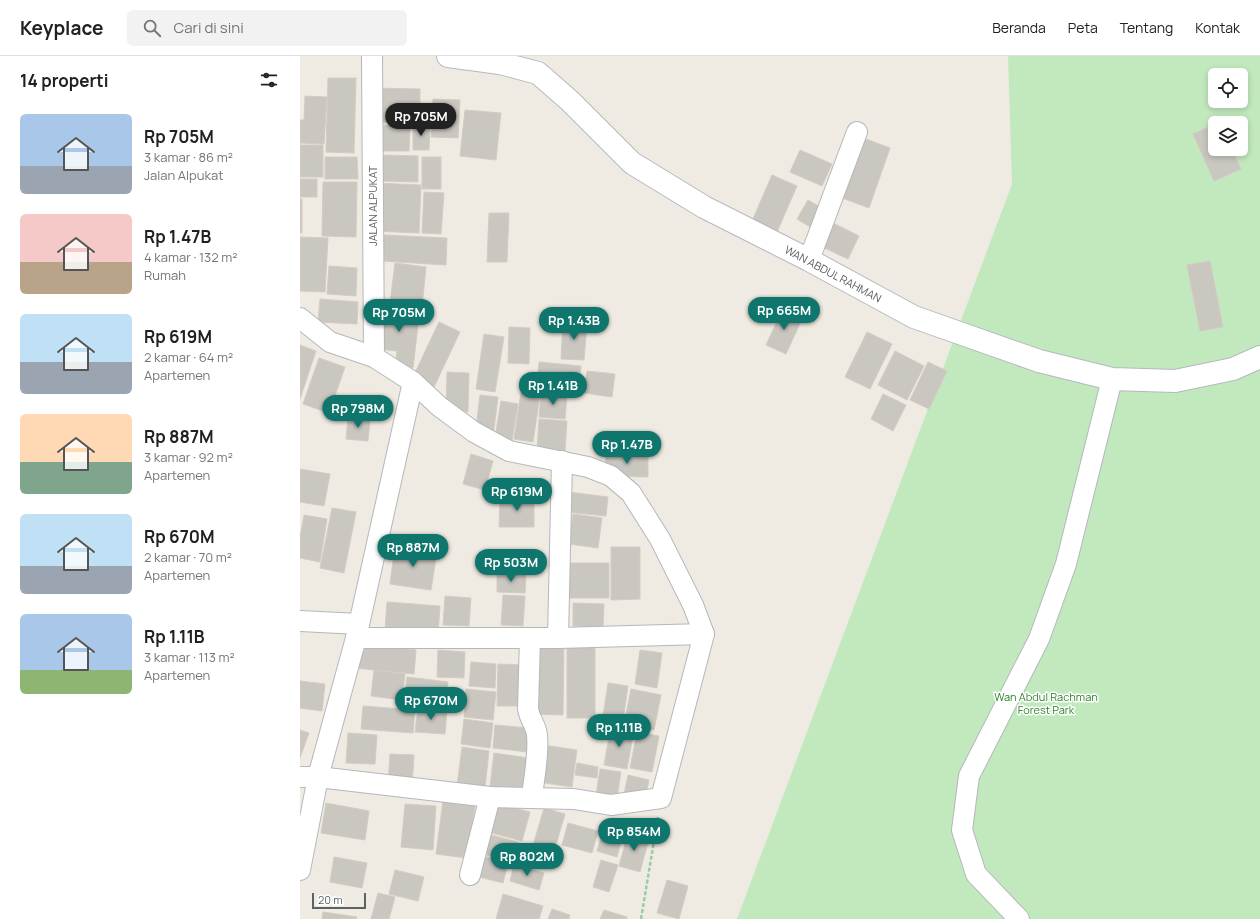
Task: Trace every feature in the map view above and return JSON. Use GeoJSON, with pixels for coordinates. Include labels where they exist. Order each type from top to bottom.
{"type":"FeatureCollection","features":[{"type":"Feature","properties":{"kind":"street","name":"JALAN ALPUKAT"},"geometry":{"type":"LineString","coordinates":[[372,56],[374,357]]}},
{"type":"Feature","properties":{"kind":"street","name":"WAN ABDUL RAHMAN"},"geometry":{"type":"LineString","coordinates":[[448,56],[500,63],[538,73],[570,101],[632,163],[704,207],[809,260],[914,317],[1039,361],[1112,379],[1175,381],[1233,369],[1260,357]]}},
{"type":"Feature","properties":{"kind":"street"},"geometry":{"type":"LineString","coordinates":[[809,260],[857,132]]}},
{"type":"Feature","properties":{"kind":"street"},"geometry":{"type":"LineString","coordinates":[[300,318],[330,342],[374,357],[413,382],[440,406],[474,432],[509,451],[562,460],[611,476],[630,493],[660,539],[693,605],[704,634],[661,798],[611,805],[574,799],[490,797],[309,777]]}},
{"type":"Feature","properties":{"kind":"street"},"geometry":{"type":"LineString","coordinates":[[1019,919],[976,874],[962,830],[969,776],[1039,639],[1066,564],[1112,379]]}},
{"type":"Feature","properties":{"kind":"street"},"geometry":{"type":"LineString","coordinates":[[300,870],[309,777],[358,631],[413,382]]}},
{"type":"Feature","properties":{"kind":"street"},"geometry":{"type":"LineString","coordinates":[[558,638],[562,460]]}},
{"type":"Feature","properties":{"kind":"street"},"geometry":{"type":"LineString","coordinates":[[300,621],[358,631],[530,638],[704,634]]}},
{"type":"Feature","properties":{"kind":"street"},"geometry":{"type":"LineString","coordinates":[[530,638],[528,708],[529,716],[537,732],[532,797]]}},
{"type":"Feature","properties":{"kind":"street"},"geometry":{"type":"LineString","coordinates":[[470,875],[490,797]]}},
{"type":"Feature","properties":{"kind":"path"},"geometry":{"type":"LineString","coordinates":[[641,919],[661,798]]}},
{"type":"Feature","properties":{"kind":"green space","name":"Wan Abdul Rachman Forest Park"},"geometry":{"type":"Polygon","coordinates":[[[1008,56],[1260,56],[1260,919],[737,919],[1012,184],[1008,56]]]}},
{"type":"Feature","properties":{"kind":"building"},"geometry":{"type":"Polygon","coordinates":[[[328,78],[356,78],[354,153],[326,152],[328,78]]]}},
{"type":"Feature","properties":{"kind":"building"},"geometry":{"type":"Polygon","coordinates":[[[369,88],[420,89],[420,123],[369,122],[369,88]]]}},
{"type":"Feature","properties":{"kind":"building"},"geometry":{"type":"Polygon","coordinates":[[[305,96],[327,97],[324,144],[300,143],[300,120],[304,120],[305,96]]]}},
{"type":"Feature","properties":{"kind":"building"},"geometry":{"type":"Polygon","coordinates":[[[433,99],[460,100],[458,138],[431,137],[433,99]]]}},
{"type":"Feature","properties":{"kind":"building"},"geometry":{"type":"Polygon","coordinates":[[[465,110],[501,113],[496,160],[460,156],[465,110]]]}},
{"type":"Feature","properties":{"kind":"building"},"geometry":{"type":"Polygon","coordinates":[[[413,124],[430,124],[429,150],[413,150],[413,124]]]}},
{"type":"Feature","properties":{"kind":"building"},"geometry":{"type":"Polygon","coordinates":[[[373,125],[410,126],[409,151],[373,151],[373,125]]]}},
{"type":"Feature","properties":{"kind":"building"},"geometry":{"type":"Polygon","coordinates":[[[1208,127],[1208,156],[1235,156],[1241,169],[1214,181],[1193,134],[1208,127]]]}},
{"type":"Feature","properties":{"kind":"building"},"geometry":{"type":"Polygon","coordinates":[[[863,138],[890,148],[869,208],[842,198],[863,138]]]}},
{"type":"Feature","properties":{"kind":"building"},"geometry":{"type":"Polygon","coordinates":[[[300,145],[323,145],[323,177],[300,177],[300,145]]]}},
{"type":"Feature","properties":{"kind":"building"},"geometry":{"type":"Polygon","coordinates":[[[800,150],[832,164],[822,186],[790,172],[800,150]]]}},
{"type":"Feature","properties":{"kind":"building"},"geometry":{"type":"Polygon","coordinates":[[[380,155],[418,156],[418,182],[379,181],[380,155]]]}},
{"type":"Feature","properties":{"kind":"building"},"geometry":{"type":"Polygon","coordinates":[[[325,157],[357,157],[358,179],[325,179],[325,157]]]}},
{"type":"Feature","properties":{"kind":"building"},"geometry":{"type":"Polygon","coordinates":[[[422,157],[441,157],[441,189],[422,189],[422,157]]]}},
{"type":"Feature","properties":{"kind":"building"},"geometry":{"type":"Polygon","coordinates":[[[772,175],[797,186],[777,232],[752,221],[772,175]]]}},
{"type":"Feature","properties":{"kind":"building"},"geometry":{"type":"Polygon","coordinates":[[[300,179],[317,179],[317,197],[300,197],[300,179]]]}},
{"type":"Feature","properties":{"kind":"building"},"geometry":{"type":"Polygon","coordinates":[[[323,182],[357,182],[356,237],[322,236],[323,182]]]}},
{"type":"Feature","properties":{"kind":"building"},"geometry":{"type":"Polygon","coordinates":[[[376,183],[421,185],[419,233],[374,231],[376,183]]]}},
{"type":"Feature","properties":{"kind":"building"},"geometry":{"type":"Polygon","coordinates":[[[424,192],[444,193],[441,234],[422,233],[424,192]]]}},
{"type":"Feature","properties":{"kind":"building"},"geometry":{"type":"Polygon","coordinates":[[[300,199],[302,199],[302,233],[300,233],[300,199]]]}},
{"type":"Feature","properties":{"kind":"building"},"geometry":{"type":"Polygon","coordinates":[[[808,200],[822,208],[812,228],[797,219],[808,200]]]}},
{"type":"Feature","properties":{"kind":"building"},"geometry":{"type":"Polygon","coordinates":[[[489,213],[509,213],[507,262],[487,262],[489,213]]]}},
{"type":"Feature","properties":{"kind":"building"},"geometry":{"type":"Polygon","coordinates":[[[829,221],[859,236],[848,259],[818,245],[829,221]]]}},
{"type":"Feature","properties":{"kind":"building"},"geometry":{"type":"Polygon","coordinates":[[[384,235],[447,238],[446,265],[382,261],[384,235]]]}},
{"type":"Feature","properties":{"kind":"building"},"geometry":{"type":"Polygon","coordinates":[[[300,237],[328,238],[325,292],[300,291],[300,237]]]}},
{"type":"Feature","properties":{"kind":"building"},"geometry":{"type":"Polygon","coordinates":[[[1210,261],[1223,327],[1200,331],[1187,265],[1210,261]]]}},
{"type":"Feature","properties":{"kind":"building"},"geometry":{"type":"Polygon","coordinates":[[[395,263],[426,267],[422,307],[390,303],[395,263]]]}},
{"type":"Feature","properties":{"kind":"building"},"geometry":{"type":"Polygon","coordinates":[[[329,266],[357,268],[356,296],[327,294],[329,266]]]}},
{"type":"Feature","properties":{"kind":"building"},"geometry":{"type":"Polygon","coordinates":[[[320,299],[358,302],[357,324],[318,322],[320,299]]]}},
{"type":"Feature","properties":{"kind":"building"},"geometry":{"type":"Polygon","coordinates":[[[382,304],[420,308],[413,368],[395,366],[397,351],[376,349],[382,304]]]}},
{"type":"Feature","properties":{"kind":"building"},"geometry":{"type":"Polygon","coordinates":[[[783,308],[803,317],[786,354],[766,345],[783,308]]]}},
{"type":"Feature","properties":{"kind":"building"},"geometry":{"type":"Polygon","coordinates":[[[439,322],[460,332],[434,387],[413,377],[439,322]]]}},
{"type":"Feature","properties":{"kind":"building"},"geometry":{"type":"Polygon","coordinates":[[[563,322],[587,324],[584,360],[561,359],[563,322]]]}},
{"type":"Feature","properties":{"kind":"building"},"geometry":{"type":"Polygon","coordinates":[[[509,327],[530,328],[529,364],[508,363],[509,327]]]}},
{"type":"Feature","properties":{"kind":"building"},"geometry":{"type":"Polygon","coordinates":[[[867,332],[892,344],[870,389],[845,377],[867,332]]]}},
{"type":"Feature","properties":{"kind":"building"},"geometry":{"type":"Polygon","coordinates":[[[484,334],[504,337],[495,392],[476,389],[484,334]]]}},
{"type":"Feature","properties":{"kind":"building"},"geometry":{"type":"Polygon","coordinates":[[[300,345],[316,351],[300,399],[300,345]]]}},
{"type":"Feature","properties":{"kind":"building"},"geometry":{"type":"Polygon","coordinates":[[[895,351],[924,366],[907,400],[878,385],[895,351]]]}},
{"type":"Feature","properties":{"kind":"building"},"geometry":{"type":"Polygon","coordinates":[[[319,358],[345,367],[329,413],[303,404],[319,358]]]}},
{"type":"Feature","properties":{"kind":"building"},"geometry":{"type":"Polygon","coordinates":[[[539,362],[581,366],[579,393],[536,390],[539,362]]]}},
{"type":"Feature","properties":{"kind":"building"},"geometry":{"type":"Polygon","coordinates":[[[928,362],[947,371],[929,409],[910,400],[928,362]]]}},
{"type":"Feature","properties":{"kind":"building"},"geometry":{"type":"Polygon","coordinates":[[[587,371],[615,374],[612,397],[584,393],[587,371]]]}},
{"type":"Feature","properties":{"kind":"building"},"geometry":{"type":"Polygon","coordinates":[[[447,372],[469,373],[468,412],[446,411],[447,372]]]}},
{"type":"Feature","properties":{"kind":"building"},"geometry":{"type":"Polygon","coordinates":[[[521,392],[540,395],[533,442],[514,439],[521,392]]]}},
{"type":"Feature","properties":{"kind":"building"},"geometry":{"type":"Polygon","coordinates":[[[541,393],[567,395],[565,419],[539,417],[541,393]]]}},
{"type":"Feature","properties":{"kind":"building"},"geometry":{"type":"Polygon","coordinates":[[[883,394],[906,405],[893,431],[871,419],[883,394]]]}},
{"type":"Feature","properties":{"kind":"building"},"geometry":{"type":"Polygon","coordinates":[[[480,395],[498,397],[493,437],[475,435],[480,395]]]}},
{"type":"Feature","properties":{"kind":"building"},"geometry":{"type":"Polygon","coordinates":[[[501,401],[518,404],[512,441],[495,438],[501,401]]]}},
{"type":"Feature","properties":{"kind":"building"},"geometry":{"type":"Polygon","coordinates":[[[348,417],[370,420],[368,441],[346,439],[348,417]]]}},
{"type":"Feature","properties":{"kind":"building"},"geometry":{"type":"Polygon","coordinates":[[[539,419],[567,421],[565,452],[537,450],[539,419]]]}},
{"type":"Feature","properties":{"kind":"building"},"geometry":{"type":"Polygon","coordinates":[[[606,452],[648,453],[648,477],[605,476],[606,452]]]}},
{"type":"Feature","properties":{"kind":"building"},"geometry":{"type":"Polygon","coordinates":[[[471,454],[493,461],[485,490],[463,484],[471,454]]]}},
{"type":"Feature","properties":{"kind":"building"},"geometry":{"type":"Polygon","coordinates":[[[300,469],[330,474],[324,506],[300,502],[300,469]]]}},
{"type":"Feature","properties":{"kind":"building"},"geometry":{"type":"Polygon","coordinates":[[[569,492],[608,497],[606,516],[567,512],[569,492]]]}},
{"type":"Feature","properties":{"kind":"building"},"geometry":{"type":"Polygon","coordinates":[[[500,497],[534,498],[534,527],[499,527],[500,497]]]}},
{"type":"Feature","properties":{"kind":"building"},"geometry":{"type":"Polygon","coordinates":[[[332,508],[356,512],[344,573],[320,568],[332,508]]]}},
{"type":"Feature","properties":{"kind":"building"},"geometry":{"type":"Polygon","coordinates":[[[573,514],[602,518],[598,548],[569,544],[573,514]]]}},
{"type":"Feature","properties":{"kind":"building"},"geometry":{"type":"Polygon","coordinates":[[[304,515],[327,519],[320,562],[300,558],[300,537],[304,515]]]}},
{"type":"Feature","properties":{"kind":"building"},"geometry":{"type":"Polygon","coordinates":[[[395,546],[437,552],[431,590],[390,584],[395,546]]]}},
{"type":"Feature","properties":{"kind":"building"},"geometry":{"type":"Polygon","coordinates":[[[611,547],[640,547],[640,599],[611,600],[611,547]]]}},
{"type":"Feature","properties":{"kind":"building"},"geometry":{"type":"Polygon","coordinates":[[[564,563],[609,563],[609,598],[564,598],[564,563]]]}},
{"type":"Feature","properties":{"kind":"building"},"geometry":{"type":"Polygon","coordinates":[[[497,573],[526,574],[525,593],[497,592],[497,573]]]}},
{"type":"Feature","properties":{"kind":"building"},"geometry":{"type":"Polygon","coordinates":[[[503,595],[525,596],[523,626],[501,625],[503,595]]]}},
{"type":"Feature","properties":{"kind":"building"},"geometry":{"type":"Polygon","coordinates":[[[445,596],[471,598],[469,626],[443,625],[445,596]]]}},
{"type":"Feature","properties":{"kind":"building"},"geometry":{"type":"Polygon","coordinates":[[[387,602],[440,606],[438,634],[385,630],[387,602]]]}},
{"type":"Feature","properties":{"kind":"building"},"geometry":{"type":"Polygon","coordinates":[[[573,603],[604,604],[603,627],[573,626],[573,603]]]}},
{"type":"Feature","properties":{"kind":"building"},"geometry":{"type":"Polygon","coordinates":[[[532,641],[564,641],[563,715],[531,714],[532,641]]]}},
{"type":"Feature","properties":{"kind":"building"},"geometry":{"type":"Polygon","coordinates":[[[567,641],[595,641],[595,718],[567,718],[567,641]]]}},
{"type":"Feature","properties":{"kind":"building"},"geometry":{"type":"Polygon","coordinates":[[[358,644],[416,650],[414,674],[355,668],[358,644]]]}},
{"type":"Feature","properties":{"kind":"building"},"geometry":{"type":"Polygon","coordinates":[[[438,650],[465,652],[464,678],[437,677],[438,650]]]}},
{"type":"Feature","properties":{"kind":"building"},"geometry":{"type":"Polygon","coordinates":[[[640,650],[662,653],[657,688],[635,684],[640,650]]]}},
{"type":"Feature","properties":{"kind":"building"},"geometry":{"type":"Polygon","coordinates":[[[471,662],[496,664],[495,688],[469,686],[471,662]]]}},
{"type":"Feature","properties":{"kind":"building"},"geometry":{"type":"Polygon","coordinates":[[[498,664],[527,665],[526,706],[497,706],[498,664]]]}},
{"type":"Feature","properties":{"kind":"building"},"geometry":{"type":"Polygon","coordinates":[[[374,670],[405,674],[402,700],[371,696],[374,670]]]}},
{"type":"Feature","properties":{"kind":"building"},"geometry":{"type":"Polygon","coordinates":[[[407,677],[448,682],[444,707],[404,702],[407,677]]]}},
{"type":"Feature","properties":{"kind":"building"},"geometry":{"type":"Polygon","coordinates":[[[300,681],[325,684],[322,711],[300,708],[300,681]]]}},
{"type":"Feature","properties":{"kind":"building"},"geometry":{"type":"Polygon","coordinates":[[[608,683],[628,686],[623,720],[603,716],[608,683]]]}},
{"type":"Feature","properties":{"kind":"building"},"geometry":{"type":"Polygon","coordinates":[[[466,689],[496,692],[493,720],[464,717],[466,689]]]}},
{"type":"Feature","properties":{"kind":"building"},"geometry":{"type":"Polygon","coordinates":[[[631,689],[661,695],[654,730],[624,725],[631,689]]]}},
{"type":"Feature","properties":{"kind":"building"},"geometry":{"type":"Polygon","coordinates":[[[363,706],[415,710],[413,733],[361,729],[363,706]]]}},
{"type":"Feature","properties":{"kind":"building"},"geometry":{"type":"Polygon","coordinates":[[[418,708],[447,710],[445,734],[415,732],[418,708]]]}},
{"type":"Feature","properties":{"kind":"building"},"geometry":{"type":"Polygon","coordinates":[[[464,719],[493,723],[490,748],[461,744],[464,719]]]}},
{"type":"Feature","properties":{"kind":"building"},"geometry":{"type":"Polygon","coordinates":[[[495,725],[529,728],[527,752],[493,748],[495,725]]]}},
{"type":"Feature","properties":{"kind":"building"},"geometry":{"type":"Polygon","coordinates":[[[611,726],[634,730],[627,769],[604,765],[611,726]]]}},
{"type":"Feature","properties":{"kind":"building"},"geometry":{"type":"Polygon","coordinates":[[[300,730],[309,733],[300,758],[300,730]]]}},
{"type":"Feature","properties":{"kind":"building"},"geometry":{"type":"Polygon","coordinates":[[[637,732],[659,736],[652,772],[630,768],[637,732]]]}},
{"type":"Feature","properties":{"kind":"building"},"geometry":{"type":"Polygon","coordinates":[[[348,733],[377,735],[375,764],[346,763],[348,733]]]}},
{"type":"Feature","properties":{"kind":"building"},"geometry":{"type":"Polygon","coordinates":[[[543,745],[577,750],[572,787],[538,782],[543,745]]]}},
{"type":"Feature","properties":{"kind":"building"},"geometry":{"type":"Polygon","coordinates":[[[462,747],[489,751],[485,788],[457,785],[462,747]]]}},
{"type":"Feature","properties":{"kind":"building"},"geometry":{"type":"Polygon","coordinates":[[[494,753],[529,758],[525,791],[490,786],[494,753]]]}},
{"type":"Feature","properties":{"kind":"building"},"geometry":{"type":"Polygon","coordinates":[[[390,754],[414,755],[412,786],[388,784],[390,754]]]}},
{"type":"Feature","properties":{"kind":"building"},"geometry":{"type":"Polygon","coordinates":[[[577,763],[598,767],[597,778],[575,775],[577,763]]]}},
{"type":"Feature","properties":{"kind":"building"},"geometry":{"type":"Polygon","coordinates":[[[600,769],[621,772],[617,798],[596,795],[600,769]]]}},
{"type":"Feature","properties":{"kind":"building"},"geometry":{"type":"Polygon","coordinates":[[[628,775],[649,780],[643,808],[622,804],[628,775]]]}},
{"type":"Feature","properties":{"kind":"building"},"geometry":{"type":"Polygon","coordinates":[[[443,801],[475,806],[467,858],[436,854],[443,801]]]}},
{"type":"Feature","properties":{"kind":"building"},"geometry":{"type":"Polygon","coordinates":[[[326,803],[369,811],[365,840],[321,833],[326,803]]]}},
{"type":"Feature","properties":{"kind":"building"},"geometry":{"type":"Polygon","coordinates":[[[495,803],[530,812],[522,841],[488,832],[495,803]]]}},
{"type":"Feature","properties":{"kind":"building"},"geometry":{"type":"Polygon","coordinates":[[[405,804],[436,806],[433,850],[401,847],[405,804]]]}},
{"type":"Feature","properties":{"kind":"building"},"geometry":{"type":"Polygon","coordinates":[[[544,808],[565,814],[553,855],[532,849],[544,808]]]}},
{"type":"Feature","properties":{"kind":"building"},"geometry":{"type":"Polygon","coordinates":[[[606,821],[625,827],[617,857],[597,851],[606,821]]]}},
{"type":"Feature","properties":{"kind":"building"},"geometry":{"type":"Polygon","coordinates":[[[568,823],[598,831],[592,853],[562,845],[568,823]]]}},
{"type":"Feature","properties":{"kind":"building"},"geometry":{"type":"Polygon","coordinates":[[[484,833],[518,842],[513,862],[479,853],[484,833]]]}},
{"type":"Feature","properties":{"kind":"building"},"geometry":{"type":"Polygon","coordinates":[[[628,833],[649,839],[640,872],[619,866],[628,833]]]}},
{"type":"Feature","properties":{"kind":"building"},"geometry":{"type":"Polygon","coordinates":[[[480,855],[508,863],[503,883],[475,876],[480,855]]]}},
{"type":"Feature","properties":{"kind":"building"},"geometry":{"type":"Polygon","coordinates":[[[334,857],[367,863],[362,888],[330,882],[334,857]]]}},
{"type":"Feature","properties":{"kind":"building"},"geometry":{"type":"Polygon","coordinates":[[[601,860],[618,865],[609,892],[593,887],[601,860]]]}},
{"type":"Feature","properties":{"kind":"building"},"geometry":{"type":"Polygon","coordinates":[[[514,865],[544,873],[539,890],[510,881],[514,865]]]}},
{"type":"Feature","properties":{"kind":"building"},"geometry":{"type":"Polygon","coordinates":[[[395,870],[424,877],[418,901],[389,894],[395,870]]]}},
{"type":"Feature","properties":{"kind":"building"},"geometry":{"type":"Polygon","coordinates":[[[667,880],[688,886],[679,919],[657,913],[667,880]]]}},
{"type":"Feature","properties":{"kind":"building"},"geometry":{"type":"Polygon","coordinates":[[[378,893],[395,897],[389,919],[371,919],[378,893]]]}},
{"type":"Feature","properties":{"kind":"building"},"geometry":{"type":"Polygon","coordinates":[[[503,894],[543,906],[539,919],[496,919],[503,894]]]}},
{"type":"Feature","properties":{"kind":"building"},"geometry":{"type":"Polygon","coordinates":[[[552,909],[570,915],[569,919],[548,919],[552,909]]]}},
{"type":"Feature","properties":{"kind":"building"},"geometry":{"type":"Polygon","coordinates":[[[604,910],[627,917],[627,919],[600,919],[604,910]]]}},
{"type":"Feature","properties":{"kind":"building"},"geometry":{"type":"Polygon","coordinates":[[[323,912],[357,917],[356,919],[322,919],[323,912]]]}}]}
